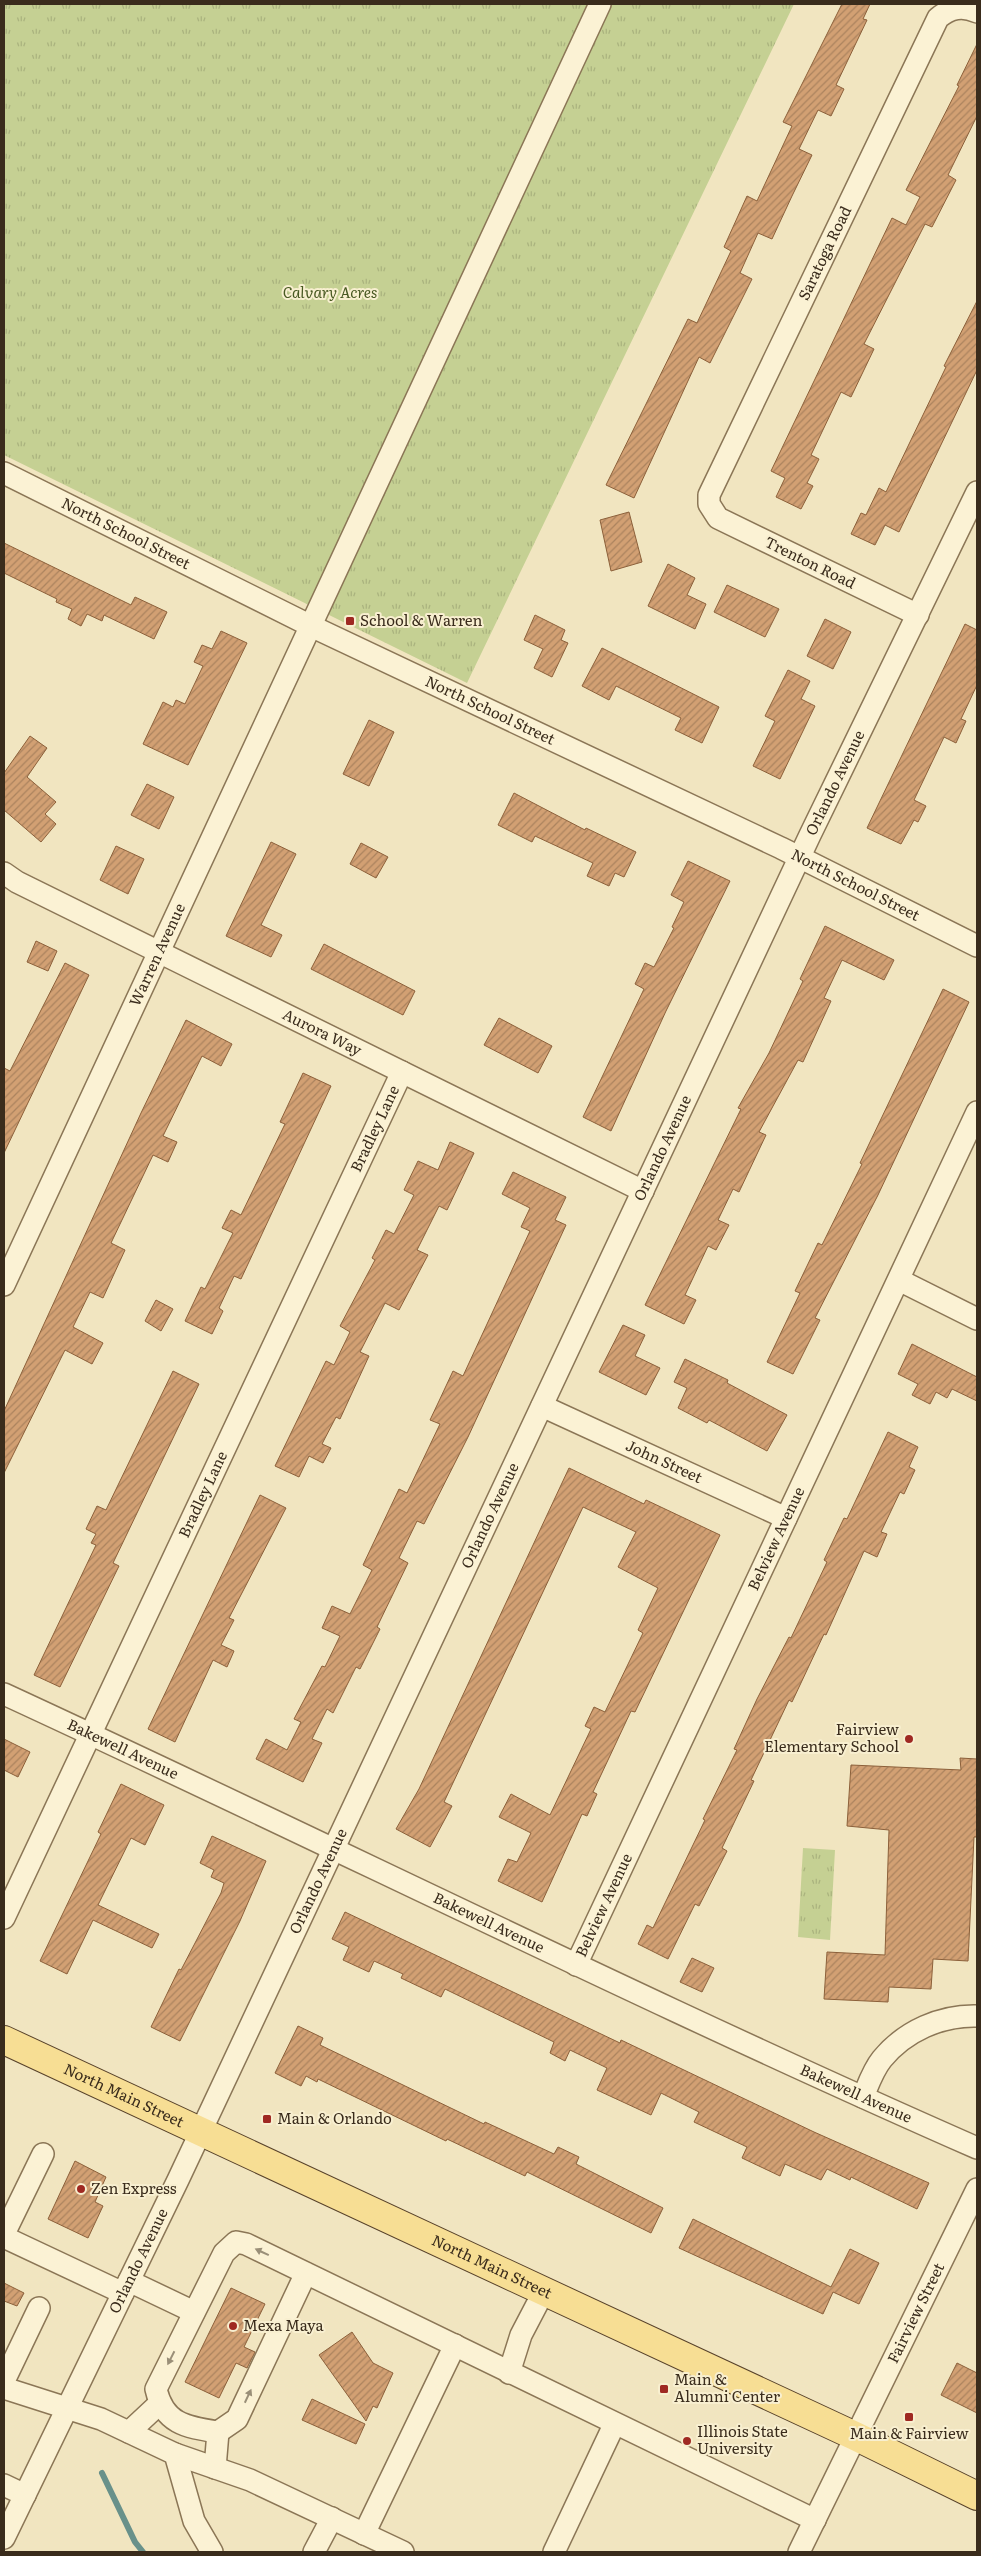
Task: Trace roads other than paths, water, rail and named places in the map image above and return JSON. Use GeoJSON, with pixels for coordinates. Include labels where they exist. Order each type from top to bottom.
{"type":"FeatureCollection","features":[{"type":"Feature","properties":{"kind":"main road","name":"North Main Street"},"geometry":{"type":"LineString","coordinates":[[6,2046],[200,2131],[856,2436],[977,2496]]}},
{"type":"Feature","properties":{"kind":"street","name":"Warren Avenue"},"geometry":{"type":"LineString","coordinates":[[4,1285],[600,4]]}},
{"type":"Feature","properties":{"kind":"street","name":"Saratoga Road"},"geometry":{"type":"LineString","coordinates":[[709,504],[711,487],[938,18],[953,9],[970,8],[977,12]]}},
{"type":"Feature","properties":{"kind":"street","name":"North School Street"},"geometry":{"type":"LineString","coordinates":[[4,473],[311,626],[800,858],[977,946]]}},
{"type":"Feature","properties":{"kind":"street","name":"Orlando Avenue"},"geometry":{"type":"LineString","coordinates":[[4,2538],[200,2131],[800,858],[977,492]]}},
{"type":"Feature","properties":{"kind":"street","name":"Trenton Road"},"geometry":{"type":"LineString","coordinates":[[709,504],[718,518],[918,615]]}},
{"type":"Feature","properties":{"kind":"street","name":"Aurora Way"},"geometry":{"type":"LineString","coordinates":[[4,873],[17,882],[643,1191]]}},
{"type":"Feature","properties":{"kind":"street","name":"Bradley Lane"},"geometry":{"type":"LineString","coordinates":[[4,1918],[402,1072]]}},
{"type":"Feature","properties":{"kind":"street","name":"Belview Avenue"},"geometry":{"type":"LineString","coordinates":[[576,1964],[977,1112]]}},
{"type":"Feature","properties":{"kind":"street"},"geometry":{"type":"LineString","coordinates":[[899,1280],[977,1319]]}},
{"type":"Feature","properties":{"kind":"street","name":"John Street"},"geometry":{"type":"LineString","coordinates":[[542,1406],[786,1518]]}},
{"type":"Feature","properties":{"kind":"street","name":"Bakewell Avenue"},"geometry":{"type":"LineString","coordinates":[[4,1694],[862,2098],[977,2148]]}},
{"type":"Feature","properties":{"kind":"street"},"geometry":{"type":"LineString","coordinates":[[862,2098],[880,2061],[896,2044],[934,2022],[956,2015],[977,2016]]}},
{"type":"Feature","properties":{"kind":"street"},"geometry":{"type":"LineString","coordinates":[[43,2154],[4,2236],[126,2287],[194,2312]]}},
{"type":"Feature","properties":{"kind":"street","name":"Fairview Street"},"geometry":{"type":"LineString","coordinates":[[799,2552],[977,2189]]}},
{"type":"Feature","properties":{"kind":"street"},"geometry":{"type":"LineString","coordinates":[[306,2273],[237,2419],[218,2432],[189,2427],[166,2415],[160,2404],[156,2389],[224,2253],[236,2242],[246,2244],[454,2344],[614,2425],[815,2520]]}},
{"type":"Feature","properties":{"kind":"street"},"geometry":{"type":"LineString","coordinates":[[509,2373],[521,2335],[544,2291]]}},
{"type":"Feature","properties":{"kind":"street"},"geometry":{"type":"LineString","coordinates":[[4,2382],[39,2308]]}},
{"type":"Feature","properties":{"kind":"street"},"geometry":{"type":"LineString","coordinates":[[364,2534],[454,2344]]}},
{"type":"Feature","properties":{"kind":"street"},"geometry":{"type":"LineString","coordinates":[[4,2388],[66,2409],[100,2418],[175,2454],[250,2480],[403,2552]]}},
{"type":"Feature","properties":{"kind":"street"},"geometry":{"type":"LineString","coordinates":[[129,2432],[160,2404]]}},
{"type":"Feature","properties":{"kind":"street"},"geometry":{"type":"LineString","coordinates":[[554,2552],[614,2425]]}},
{"type":"Feature","properties":{"kind":"street"},"geometry":{"type":"LineString","coordinates":[[215,2468],[218,2432]]}},
{"type":"Feature","properties":{"kind":"street"},"geometry":{"type":"LineString","coordinates":[[175,2454],[194,2521],[212,2552]]}},
{"type":"Feature","properties":{"kind":"street"},"geometry":{"type":"LineString","coordinates":[[4,2485],[24,2495]]}},
{"type":"Feature","properties":{"kind":"street"},"geometry":{"type":"LineString","coordinates":[[314,2552],[332,2518]]}},
{"type":"Feature","properties":{"kind":"waterway"},"geometry":{"type":"LineString","coordinates":[[102,2473],[135,2542],[143,2552]]}},
{"type":"Feature","properties":{"kind":"place","name":"School & Warren"},"geometry":{"type":"Point","coordinates":[350,621]}},
{"type":"Feature","properties":{"kind":"place","name":"Fairview Elementary School"},"geometry":{"type":"Point","coordinates":[909,1739]}},
{"type":"Feature","properties":{"kind":"place","name":"Main & Orlando"},"geometry":{"type":"Point","coordinates":[267,2119]}},
{"type":"Feature","properties":{"kind":"place","name":"Zen Express"},"geometry":{"type":"Point","coordinates":[81,2189]}},
{"type":"Feature","properties":{"kind":"place","name":"Mexa Maya"},"geometry":{"type":"Point","coordinates":[233,2326]}},
{"type":"Feature","properties":{"kind":"place","name":"Main & Alumni Center"},"geometry":{"type":"Point","coordinates":[664,2389]}},
{"type":"Feature","properties":{"kind":"place","name":"Main & Fairview"},"geometry":{"type":"Point","coordinates":[909,2417]}},
{"type":"Feature","properties":{"kind":"place","name":"Illinois State University"},"geometry":{"type":"Point","coordinates":[687,2441]}},
{"type":"Feature","properties":{"kind":"park label","name":"Calvary Acres"},"geometry":{"type":"Point","coordinates":[330,293]}}]}
